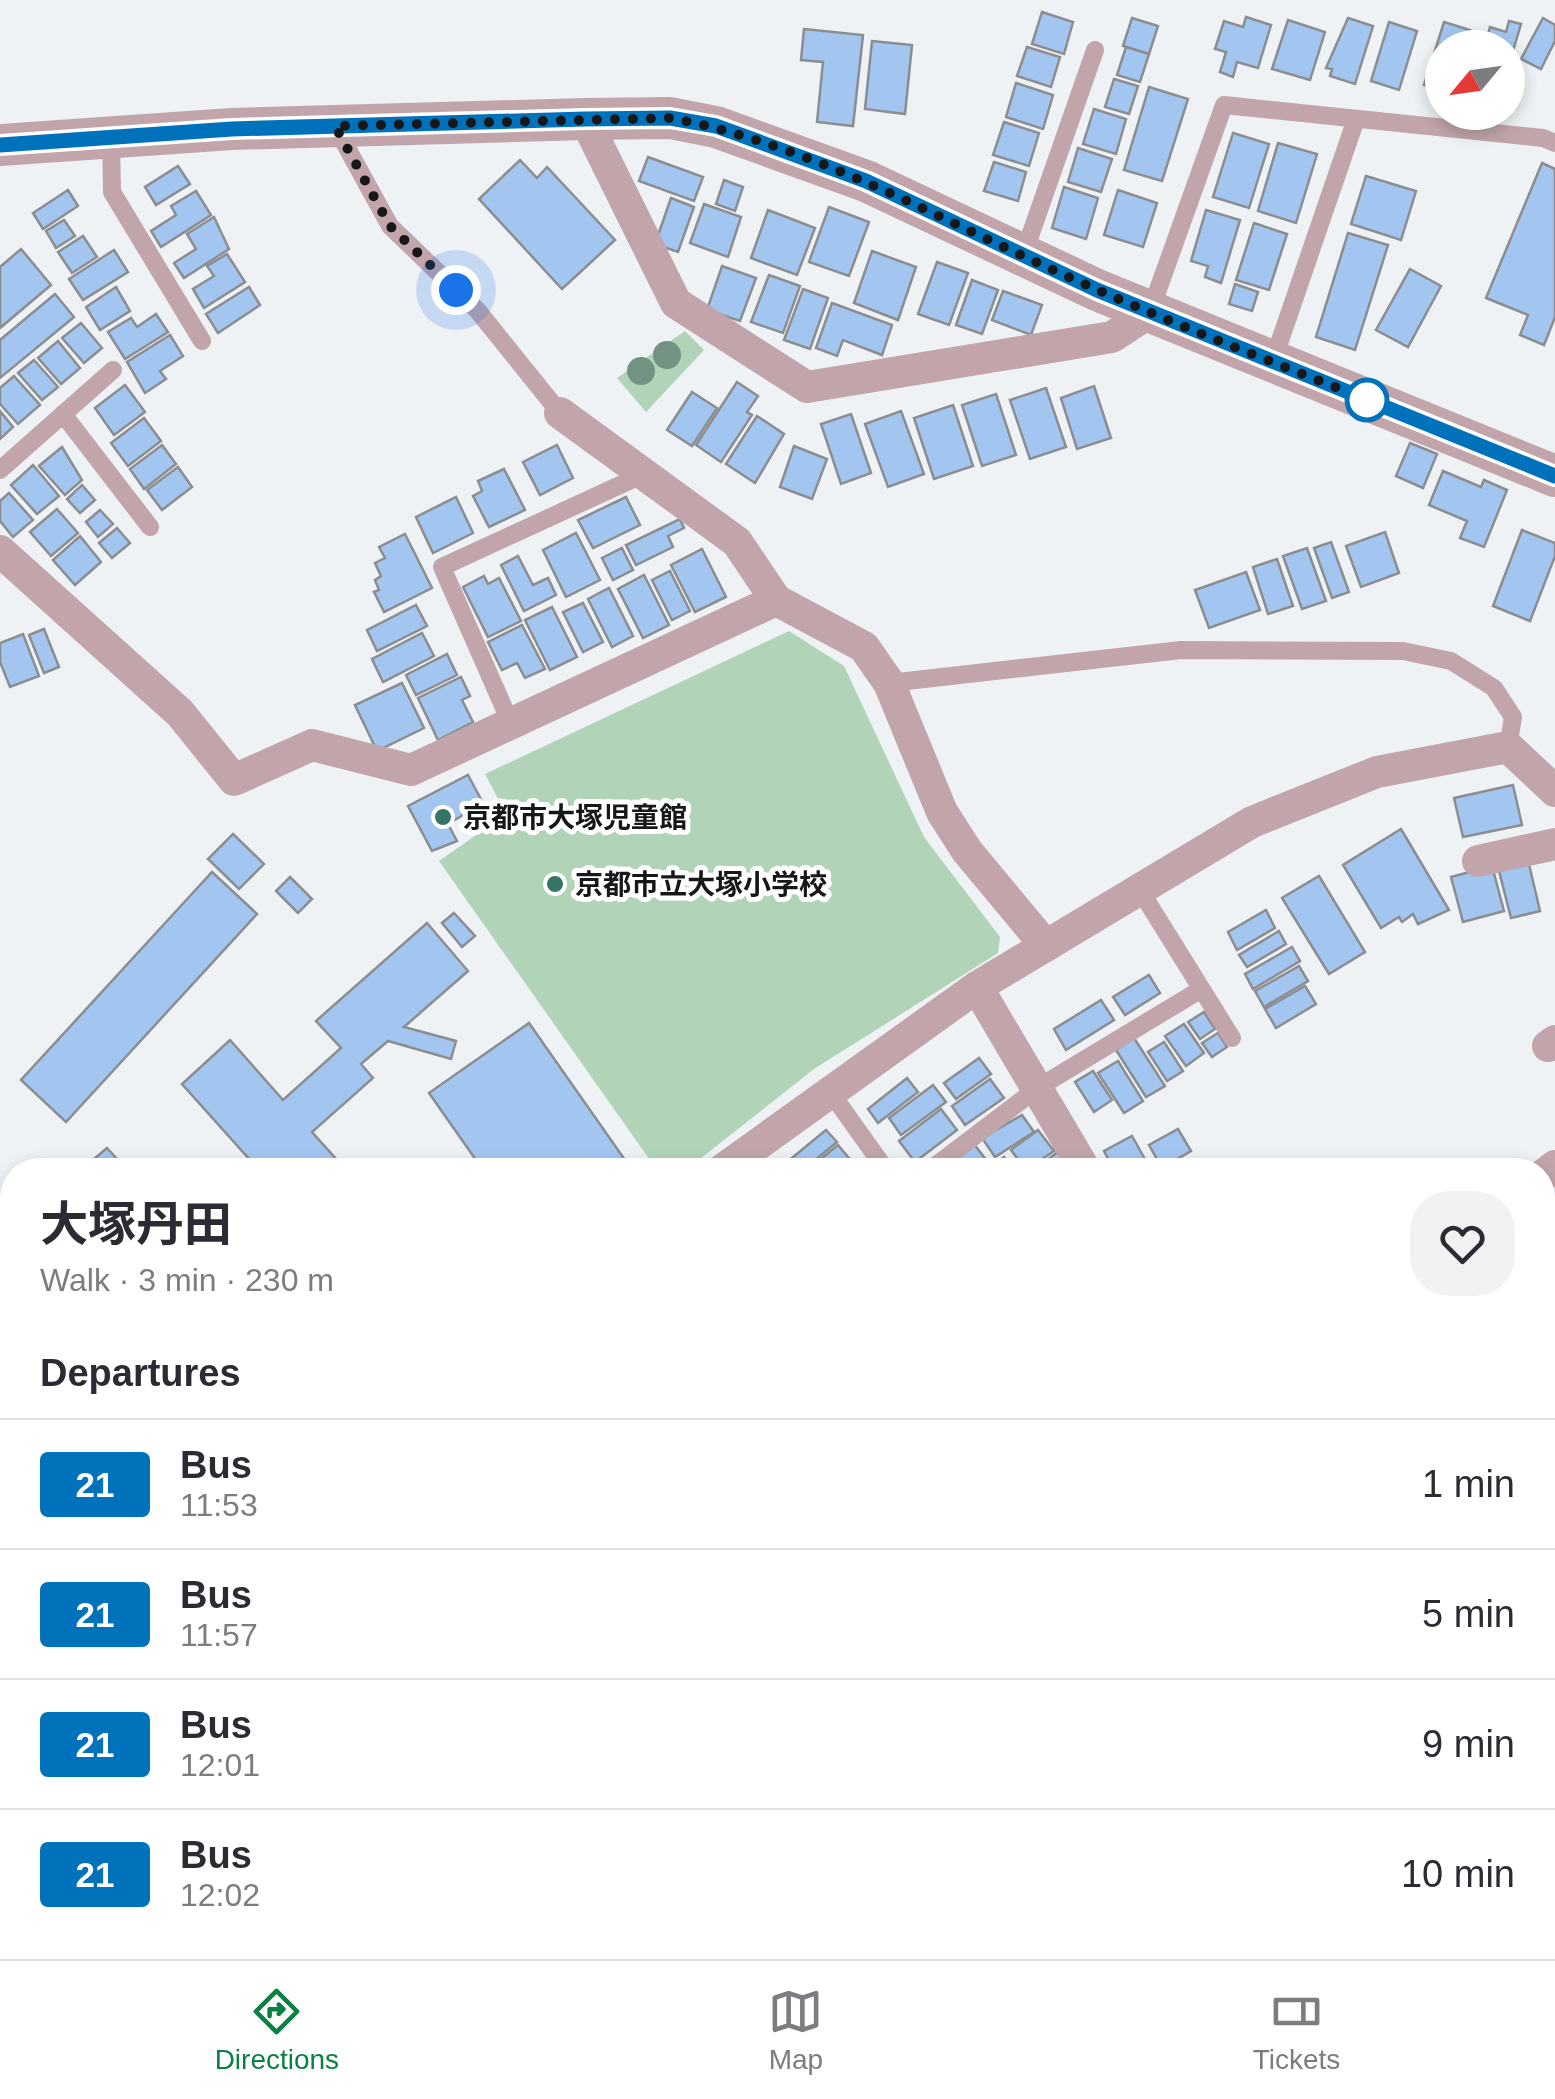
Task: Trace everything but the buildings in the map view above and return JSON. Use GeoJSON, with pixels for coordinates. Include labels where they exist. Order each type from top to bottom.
{"type":"FeatureCollection","features":[{"type":"Feature","properties":{"kind":"street"},"geometry":{"type":"LineString","coordinates":[[0,146],[335,126],[585,119],[670,118],[716,126],[866,181],[1150,312],[1555,476]]}},
{"type":"Feature","properties":{"kind":"street"},"geometry":{"type":"LineString","coordinates":[[585,119],[676,304],[807,387],[1112,337],[1150,312]]}},
{"type":"Feature","properties":{"kind":"street"},"geometry":{"type":"LineString","coordinates":[[560,413],[737,542],[776,600],[864,647],[889,683],[942,812],[967,851],[1046,946]]}},
{"type":"Feature","properties":{"kind":"street"},"geometry":{"type":"LineString","coordinates":[[5,568],[180,713],[234,780],[312,744],[411,770],[776,600]]}},
{"type":"Feature","properties":{"kind":"street"},"geometry":{"type":"LineString","coordinates":[[738,1158],[978,988],[1252,822],[1378,772],[1508,747],[1555,791]]}},
{"type":"Feature","properties":{"kind":"street"},"geometry":{"type":"LineString","coordinates":[[1478,861],[1555,844]]}},
{"type":"Feature","properties":{"kind":"street"},"geometry":{"type":"LineString","coordinates":[[978,988],[1078,1158]]}},
{"type":"Feature","properties":{"kind":"lane"},"geometry":{"type":"LineString","coordinates":[[1023,256],[1095,50]]}},
{"type":"Feature","properties":{"kind":"lane"},"geometry":{"type":"LineString","coordinates":[[1150,312],[1224,105],[1543,138],[1555,143]]}},
{"type":"Feature","properties":{"kind":"lane"},"geometry":{"type":"LineString","coordinates":[[1273,362],[1356,119]]}},
{"type":"Feature","properties":{"kind":"lane"},"geometry":{"type":"LineString","coordinates":[[335,126],[390,226],[478,311],[560,413]]}},
{"type":"Feature","properties":{"kind":"lane"},"geometry":{"type":"LineString","coordinates":[[111,138],[112,192],[202,341]]}},
{"type":"Feature","properties":{"kind":"lane"},"geometry":{"type":"LineString","coordinates":[[0,470],[114,370]]}},
{"type":"Feature","properties":{"kind":"lane"},"geometry":{"type":"LineString","coordinates":[[63,414],[150,527]]}},
{"type":"Feature","properties":{"kind":"lane"},"geometry":{"type":"LineString","coordinates":[[511,724],[442,567],[644,474]]}},
{"type":"Feature","properties":{"kind":"lane"},"geometry":{"type":"LineString","coordinates":[[889,683],[1182,650],[1404,651],[1450,661],[1494,688],[1513,717],[1508,747]]}},
{"type":"Feature","properties":{"kind":"lane"},"geometry":{"type":"LineString","coordinates":[[1140,890],[1232,1038]]}},
{"type":"Feature","properties":{"kind":"lane"},"geometry":{"type":"LineString","coordinates":[[946,1158],[1039,1087],[1200,990]]}},
{"type":"Feature","properties":{"kind":"lane"},"geometry":{"type":"LineString","coordinates":[[829,1090],[877,1158]]}},
{"type":"Feature","properties":{"kind":"green space"},"geometry":{"type":"Polygon","coordinates":[[[685,331],[704,350],[646,412],[617,378],[685,331]]]}},
{"type":"Feature","properties":{"kind":"green space"},"geometry":{"type":"Polygon","coordinates":[[[789,631],[844,666],[924,837],[1000,937],[998,953],[814,1069],[701,1158],[649,1158],[439,861],[506,814],[485,774],[789,631]]]}},
{"type":"Feature","properties":{"kind":"bus line","name":"21"},"geometry":{"type":"LineString","coordinates":[[0,145],[232,129],[585,119],[670,118],[716,126],[866,181],[1097,290],[1555,476]]}},
{"type":"Feature","properties":{"kind":"place","name":"京都市大塚児童館"},"geometry":{"type":"Point","coordinates":[443,817]}},
{"type":"Feature","properties":{"kind":"place","name":"京都市立大塚小学校"},"geometry":{"type":"Point","coordinates":[555,884]}},
{"type":"Feature","properties":{"kind":"route"},"geometry":{"type":"LineString","coordinates":[[456,290],[390,226],[335,126],[670,118],[716,126],[866,181],[1097,290],[1378,404],[1367,400]]}}]}
